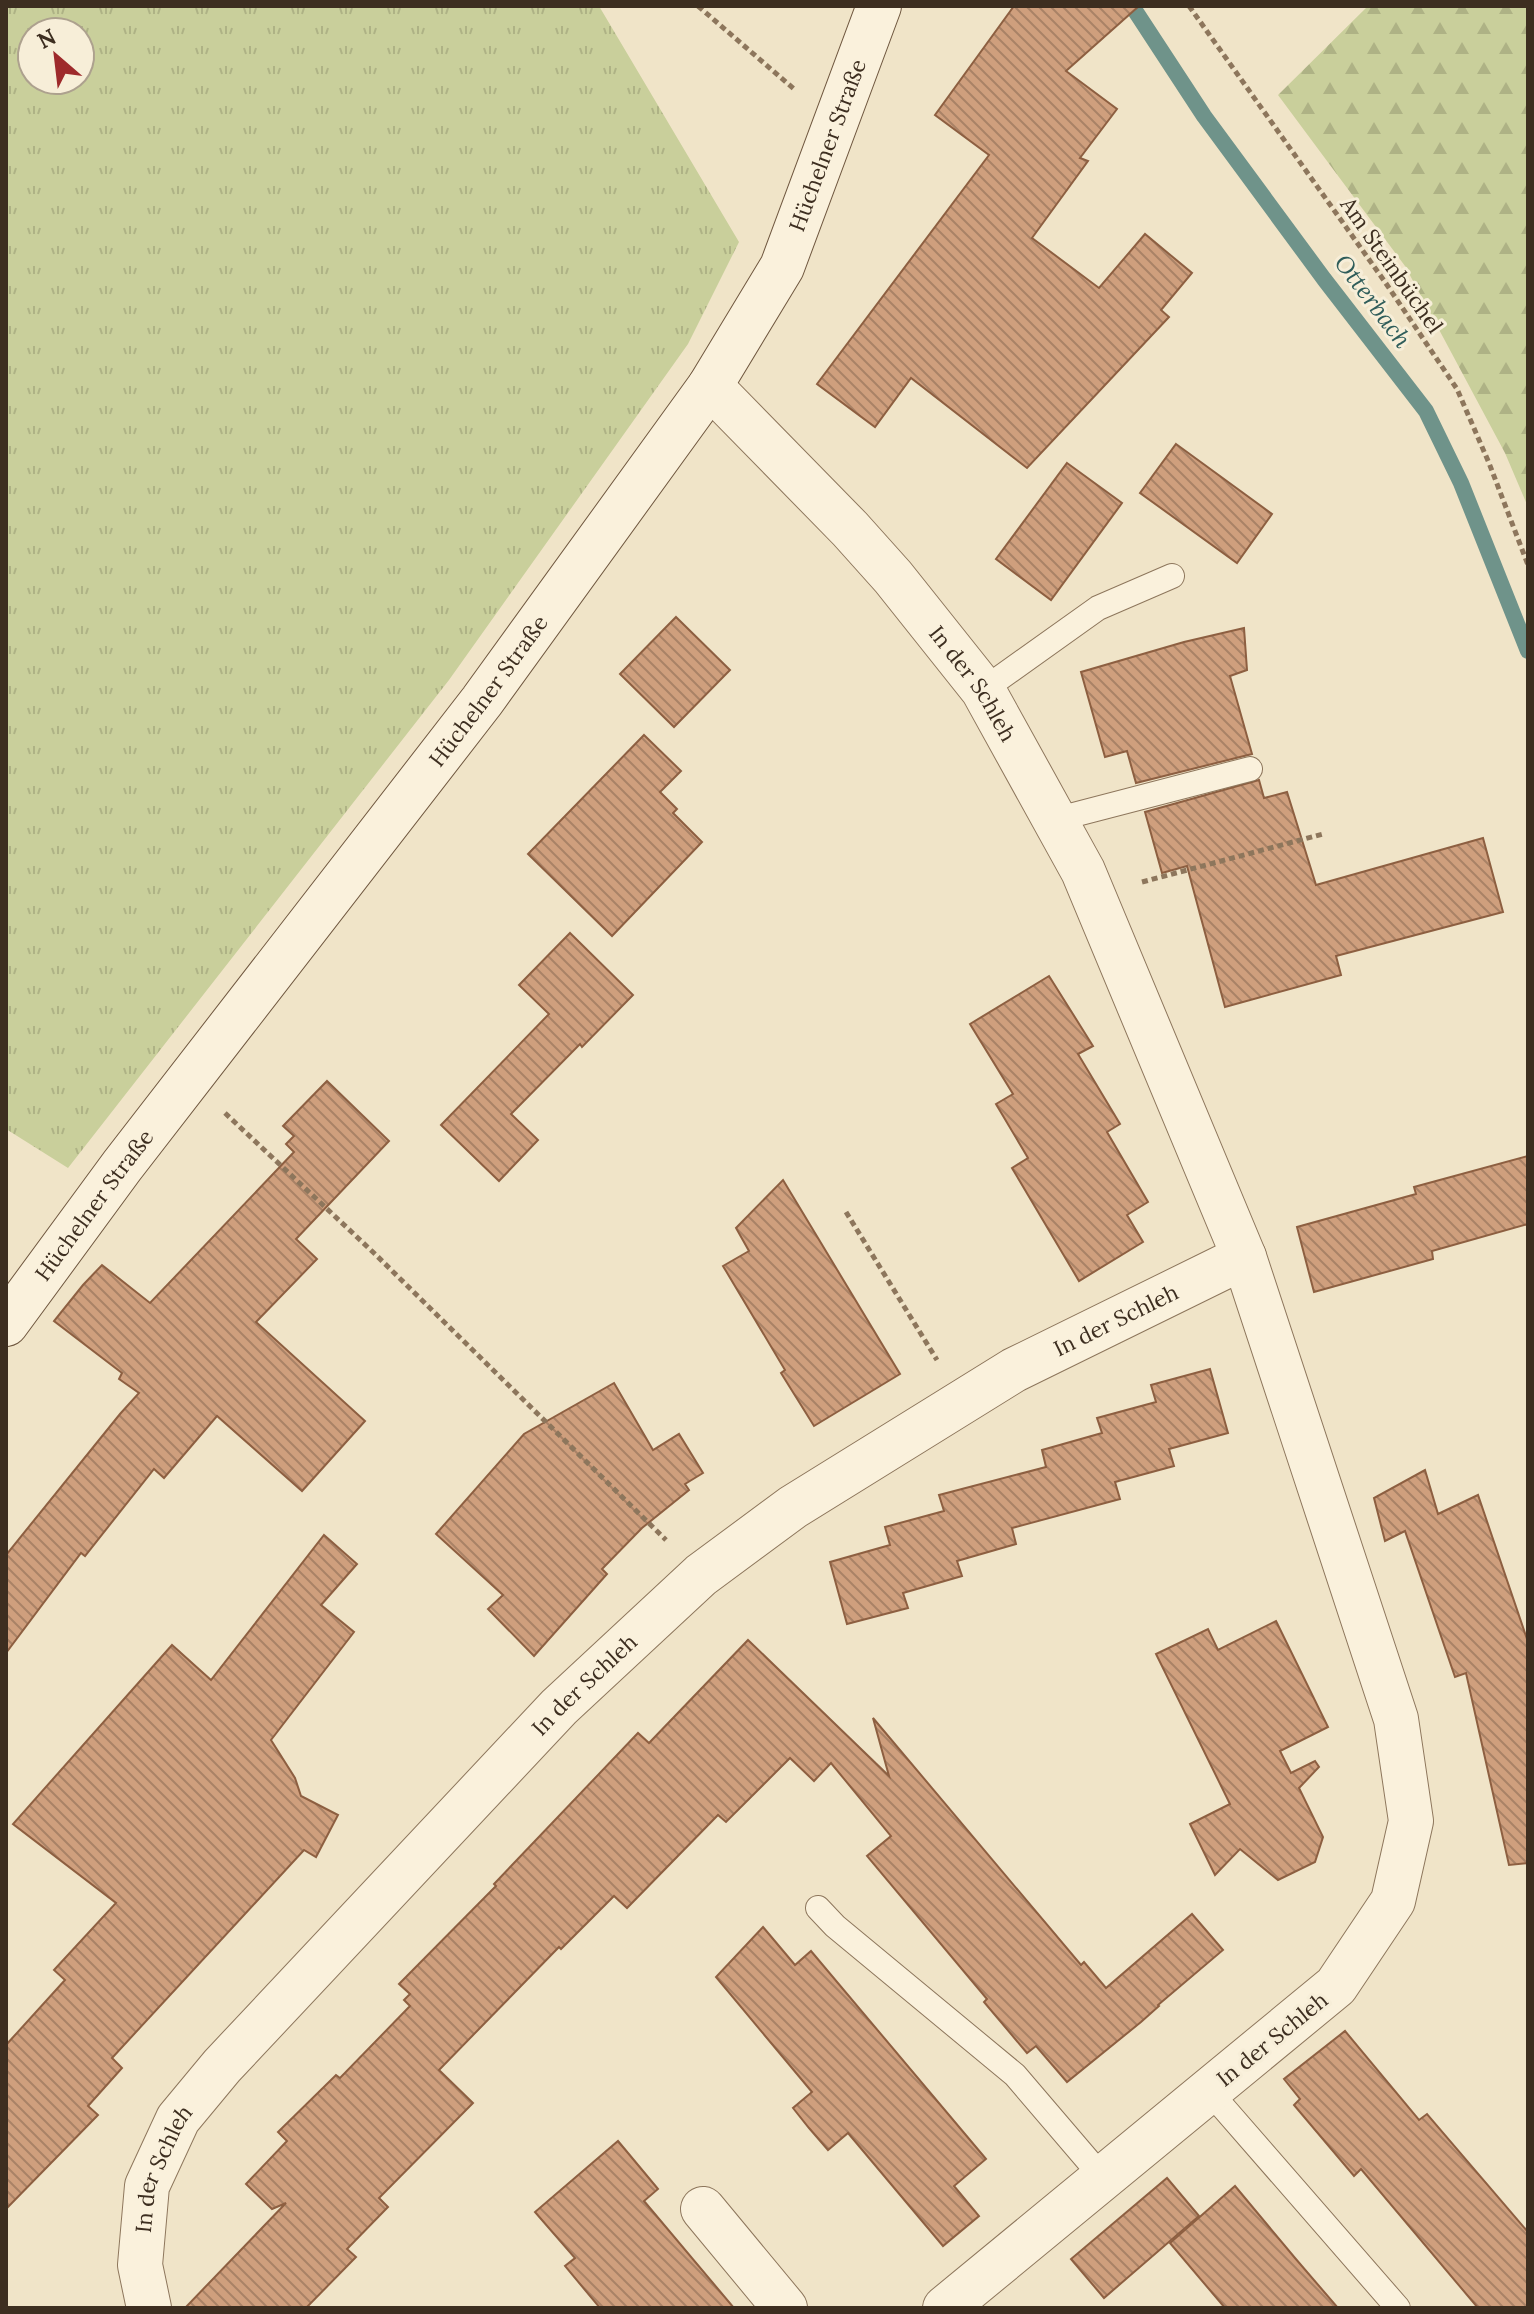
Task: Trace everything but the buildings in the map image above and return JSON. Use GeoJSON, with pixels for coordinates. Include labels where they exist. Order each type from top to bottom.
{"type":"FeatureCollection","features":[{"type":"Feature","properties":{"kind":"street","name":"Hüchelner Straße"},"geometry":{"type":"LineString","coordinates":[[6,1324],[189,1078],[482,701],[710,386],[782,267],[879,6]]}},
{"type":"Feature","properties":{"kind":"street","name":"In der Schleh"},"geometry":{"type":"LineString","coordinates":[[710,386],[850,529],[893,577],[983,690],[1083,871],[1244,1257],[1396,1719],[1411,1821],[1393,1901],[1336,1986],[945,2308]]}},
{"type":"Feature","properties":{"kind":"street","name":"In der Schleh"},"geometry":{"type":"LineString","coordinates":[[149,2308],[140,2265],[147,2186],[178,2119],[222,2066],[559,1707],[701,1575],[793,1507],[1014,1370],[1244,1257]]}},
{"type":"Feature","properties":{"kind":"street"},"geometry":{"type":"LineString","coordinates":[[703,2209],[785,2308]]}},
{"type":"Feature","properties":{"kind":"lane"},"geometry":{"type":"LineString","coordinates":[[983,690],[1098,608],[1172,576]]}},
{"type":"Feature","properties":{"kind":"lane"},"geometry":{"type":"LineString","coordinates":[[1054,820],[1250,769]]}},
{"type":"Feature","properties":{"kind":"lane"},"geometry":{"type":"LineString","coordinates":[[818,1908],[835,1926],[1015,2075],[1103,2178]]}},
{"type":"Feature","properties":{"kind":"lane"},"geometry":{"type":"LineString","coordinates":[[1209,2091],[1398,2308]]}},
{"type":"Feature","properties":{"kind":"path"},"geometry":{"type":"LineString","coordinates":[[698,6],[834,124]]}},
{"type":"Feature","properties":{"kind":"path","name":"Am Steinbüchel"},"geometry":{"type":"LineString","coordinates":[[1189,6],[1457,389],[1528,565]]}},
{"type":"Feature","properties":{"kind":"path"},"geometry":{"type":"LineString","coordinates":[[1094,898],[1126,886],[1323,834]]}},
{"type":"Feature","properties":{"kind":"path"},"geometry":{"type":"LineString","coordinates":[[189,1078],[386,1265],[701,1575]]}},
{"type":"Feature","properties":{"kind":"path"},"geometry":{"type":"LineString","coordinates":[[846,1212],[962,1402]]}},
{"type":"Feature","properties":{"kind":"green space"},"geometry":{"type":"Polygon","coordinates":[[[6,6],[599,6],[739,242],[688,344],[449,680],[68,1168],[6,1129],[6,6]]]}},
{"type":"Feature","properties":{"kind":"green space"},"geometry":{"type":"Polygon","coordinates":[[[1368,6],[1528,6],[1528,507],[1505,453],[1405,266],[1278,95],[1368,6]]]}},
{"type":"Feature","properties":{"kind":"waterway","name":"Otterbach"},"geometry":{"type":"LineString","coordinates":[[1132,6],[1204,116],[1426,411],[1461,483],[1528,651]]}}]}
